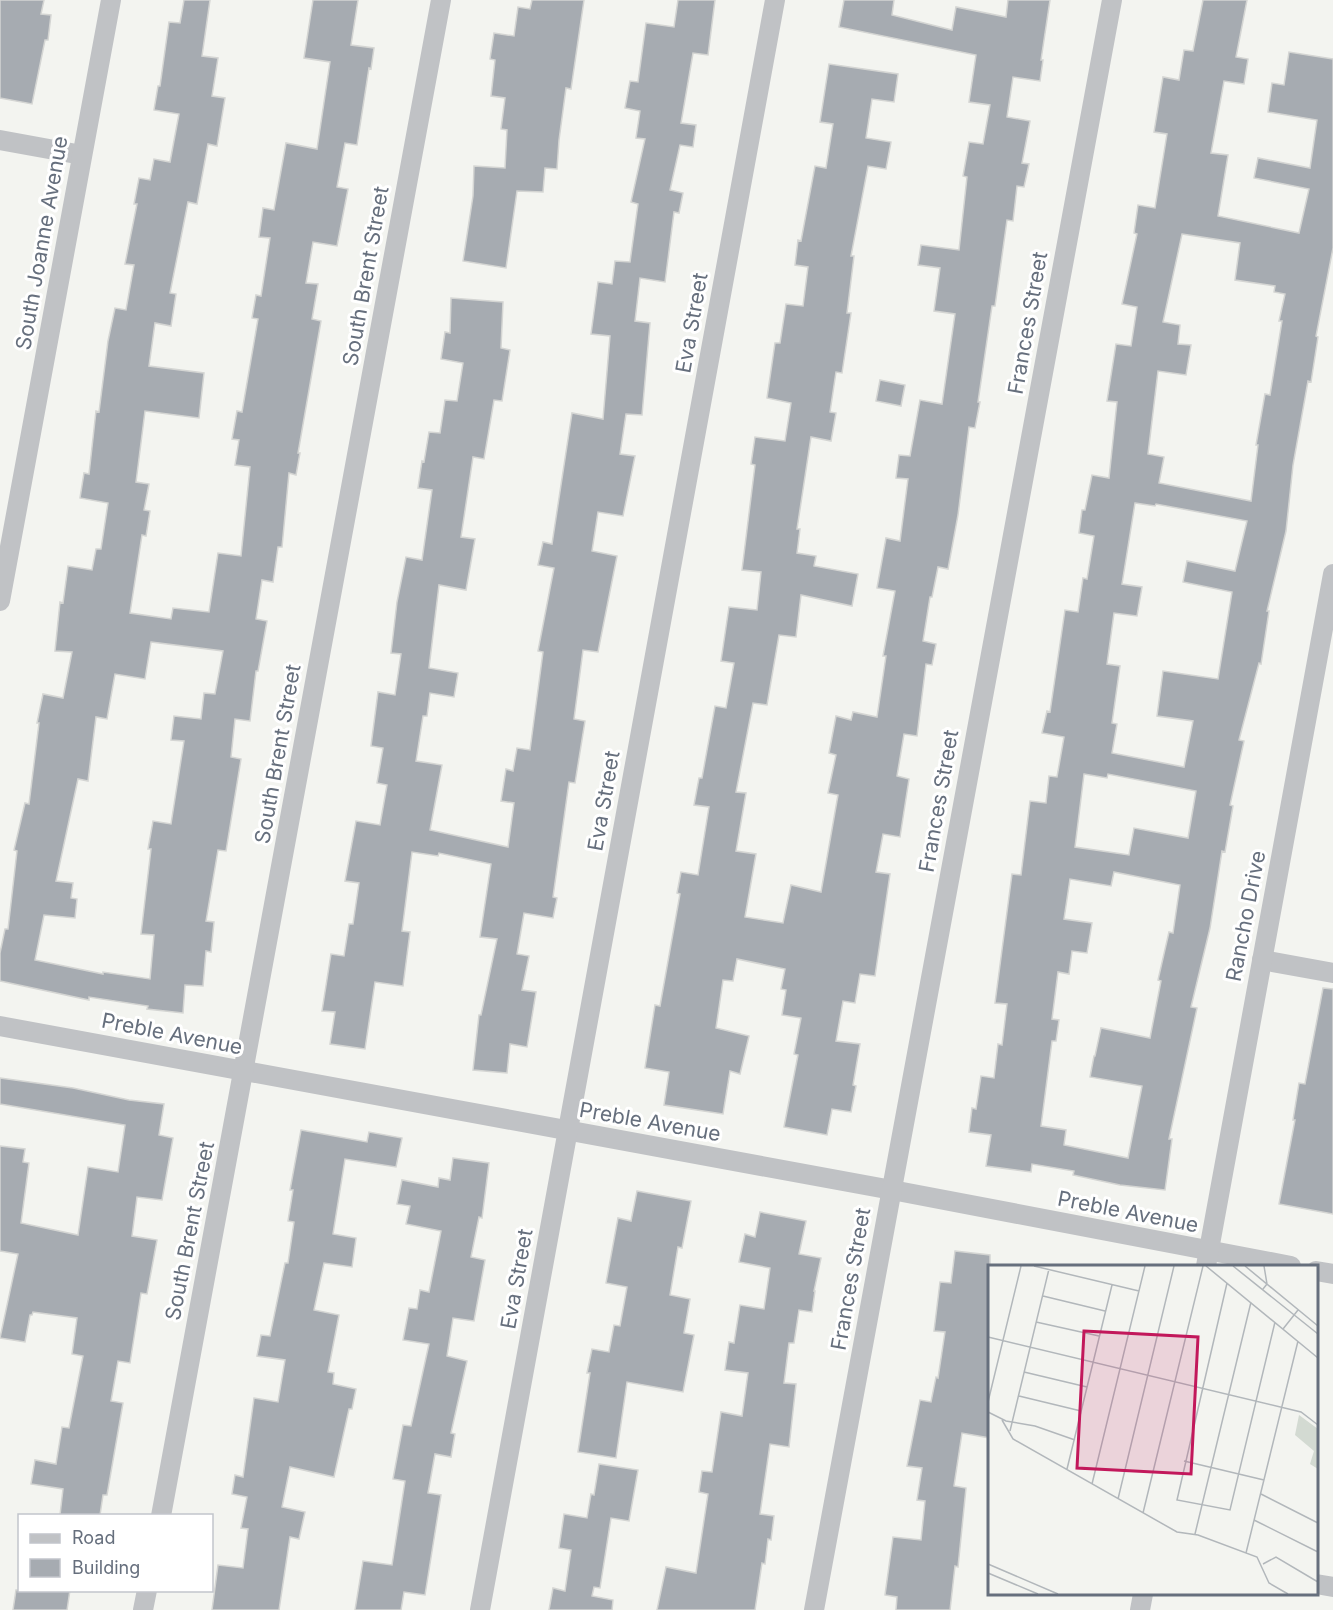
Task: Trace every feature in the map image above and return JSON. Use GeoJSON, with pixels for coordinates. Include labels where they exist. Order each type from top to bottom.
{"type":"FeatureCollection","features":[{"type":"Feature","properties":{"kind":"street","name":"South Joanne Avenue"},"geometry":{"type":"LineString","coordinates":[[0,601],[111,0]]}},
{"type":"Feature","properties":{"kind":"street","name":"South Brent Street"},"geometry":{"type":"LineString","coordinates":[[161,1514],[441,0]]}},
{"type":"Feature","properties":{"kind":"street","name":"Eva Street"},"geometry":{"type":"LineString","coordinates":[[480,1610],[775,0]]}},
{"type":"Feature","properties":{"kind":"street","name":"Frances Street"},"geometry":{"type":"LineString","coordinates":[[814,1610],[1112,0]]}},
{"type":"Feature","properties":{"kind":"street"},"geometry":{"type":"LineString","coordinates":[[0,140],[82,155]]}},
{"type":"Feature","properties":{"kind":"street","name":"Rancho Drive"},"geometry":{"type":"LineString","coordinates":[[1207,1259],[1262,960],[1325,672],[1333,574]]}},
{"type":"Feature","properties":{"kind":"street"},"geometry":{"type":"LineString","coordinates":[[1262,960],[1333,973]]}},
{"type":"Feature","properties":{"kind":"street","name":"Preble Avenue"},"geometry":{"type":"LineString","coordinates":[[0,1026],[892,1190],[1207,1259],[1279,1265]]}},
{"type":"Feature","properties":{"kind":"street"},"geometry":{"type":"LineString","coordinates":[[1318,1271],[1333,1274]]}},
{"type":"Feature","properties":{"kind":"street"},"geometry":{"type":"LineString","coordinates":[[1318,1584],[1333,1587]]}},
{"type":"Feature","properties":{"kind":"street"},"geometry":{"type":"LineString","coordinates":[[143,1610],[147,1592]]}},
{"type":"Feature","properties":{"kind":"street"},"geometry":{"type":"LineString","coordinates":[[1140,1610],[1143,1595]]}},
{"type":"Feature","properties":{"kind":"building"},"geometry":{"type":"Polygon","coordinates":[[[0,0],[44,0],[41,14],[51,15],[48,40],[45,40],[32,104],[0,98],[0,0]]]}},
{"type":"Feature","properties":{"kind":"building"},"geometry":{"type":"Polygon","coordinates":[[[184,0],[210,0],[202,56],[218,58],[212,96],[225,98],[217,146],[208,144],[197,204],[188,202],[170,293],[176,294],[171,326],[155,323],[149,366],[204,373],[199,418],[145,411],[136,482],[149,484],[144,510],[150,511],[146,536],[142,535],[130,613],[171,619],[173,608],[209,612],[218,553],[241,556],[250,467],[235,465],[239,440],[232,439],[237,411],[242,412],[258,319],[252,318],[256,295],[261,296],[270,238],[259,237],[263,208],[274,210],[286,143],[317,149],[330,62],[304,58],[313,0],[358,0],[351,45],[374,48],[357,145],[345,143],[337,187],[348,189],[337,246],[313,242],[306,283],[318,284],[312,319],[321,321],[298,453],[300,453],[296,475],[289,473],[282,547],[278,547],[273,582],[262,580],[256,619],[267,621],[258,671],[256,671],[250,721],[235,719],[231,757],[241,759],[226,851],[218,850],[206,921],[214,922],[211,952],[206,951],[203,986],[185,985],[183,1013],[147,1009],[148,1006],[89,997],[89,1000],[0,981],[0,953],[5,929],[8,929],[17,851],[14,850],[25,803],[29,804],[39,723],[37,723],[43,694],[63,698],[72,652],[55,651],[60,602],[63,603],[68,566],[92,570],[96,549],[101,549],[108,503],[80,498],[84,473],[89,474],[96,411],[99,412],[108,341],[115,308],[126,310],[134,265],[125,264],[137,204],[134,204],[139,178],[150,180],[154,159],[170,162],[179,114],[154,110],[158,86],[160,86],[169,22],[180,23],[184,0]],[[151,642],[145,679],[115,674],[107,719],[96,717],[88,781],[78,779],[56,881],[73,883],[71,898],[77,899],[75,918],[44,915],[35,960],[103,974],[103,972],[150,979],[154,935],[141,934],[151,849],[148,849],[153,821],[171,824],[184,741],[171,740],[174,716],[201,719],[204,693],[215,694],[223,651],[151,642]]]}},
{"type":"Feature","properties":{"kind":"building"},"geometry":{"type":"Polygon","coordinates":[[[532,0],[584,0],[571,89],[566,88],[557,169],[545,168],[543,192],[517,191],[506,268],[463,261],[473,196],[474,166],[505,168],[507,130],[501,129],[505,98],[491,96],[495,60],[490,59],[494,33],[514,36],[518,7],[530,9],[532,0]]]}},
{"type":"Feature","properties":{"kind":"building"},"geometry":{"type":"Polygon","coordinates":[[[678,0],[715,0],[708,55],[693,53],[681,123],[696,125],[693,147],[680,145],[670,190],[683,193],[679,213],[674,212],[665,282],[640,278],[635,321],[650,323],[642,415],[626,414],[620,454],[635,456],[623,516],[598,512],[592,551],[617,556],[598,652],[583,650],[574,719],[585,721],[575,783],[569,782],[553,897],[557,898],[553,918],[524,913],[517,954],[529,956],[522,990],[536,992],[527,1047],[510,1044],[507,1073],[473,1070],[479,1015],[481,1015],[497,939],[480,937],[491,864],[439,853],[438,856],[412,852],[402,931],[410,932],[403,986],[375,982],[365,1049],[330,1044],[335,1012],[322,1011],[331,954],[344,956],[349,924],[353,924],[359,883],[345,881],[356,821],[380,825],[387,785],[377,783],[383,748],[371,746],[378,692],[395,695],[401,654],[391,653],[397,602],[406,557],[422,560],[432,490],[418,488],[422,461],[424,462],[429,432],[440,433],[445,400],[457,401],[463,363],[441,359],[445,332],[450,333],[451,298],[503,302],[501,348],[510,350],[502,401],[494,400],[484,459],[473,457],[461,537],[475,539],[466,590],[439,585],[429,668],[458,673],[454,697],[430,693],[427,716],[423,716],[416,761],[442,765],[430,830],[508,847],[514,803],[501,801],[506,769],[513,771],[517,748],[530,750],[543,652],[538,651],[554,568],[538,565],[543,542],[552,544],[572,413],[603,419],[610,336],[591,334],[598,282],[612,284],[615,261],[630,262],[638,204],[631,202],[645,139],[636,138],[640,111],[625,108],[630,81],[638,82],[646,23],[674,27],[678,0]]]}},
{"type":"Feature","properties":{"kind":"building"},"geometry":{"type":"Polygon","coordinates":[[[844,0],[894,0],[892,15],[952,30],[956,7],[1006,17],[1008,0],[1050,0],[1040,81],[1013,77],[1007,117],[1030,121],[1022,163],[1029,164],[1024,187],[1017,186],[1013,221],[1007,220],[995,306],[992,306],[978,402],[980,402],[975,428],[969,427],[958,515],[948,569],[938,567],[932,597],[930,597],[923,641],[936,644],[932,665],[926,664],[917,736],[904,734],[897,776],[909,779],[900,837],[883,834],[876,872],[890,874],[875,976],[860,974],[855,1003],[843,1001],[836,1041],[860,1044],[851,1112],[832,1109],[827,1135],[784,1127],[798,1055],[794,1054],[801,1018],[782,1015],[786,990],[781,989],[785,969],[737,959],[733,981],[723,980],[716,1028],[749,1036],[740,1074],[730,1071],[723,1114],[664,1105],[669,1072],[645,1068],[655,1005],[660,1006],[680,894],[677,893],[681,872],[698,875],[709,807],[694,805],[699,778],[702,778],[715,706],[726,708],[734,663],[721,661],[729,607],[757,610],[761,572],[742,570],[755,465],[751,464],[755,437],[785,441],[791,403],[767,398],[775,343],[780,343],[786,304],[803,306],[808,267],[795,265],[798,240],[801,241],[815,166],[826,168],[833,124],[820,122],[829,64],[898,74],[894,102],[872,99],[866,138],[891,142],[886,169],[868,166],[851,256],[854,256],[847,313],[851,313],[842,373],[836,372],[830,412],[836,413],[831,441],[811,437],[797,529],[800,529],[797,553],[816,556],[814,566],[858,574],[852,606],[801,595],[796,637],[779,635],[767,705],[753,703],[736,792],[746,793],[736,851],[756,854],[745,917],[783,923],[791,885],[821,892],[838,795],[828,793],[836,755],[829,753],[836,716],[851,720],[853,712],[877,717],[886,656],[883,656],[895,591],[877,588],[886,538],[900,541],[908,479],[896,478],[899,455],[910,456],[920,400],[942,404],[955,314],[934,311],[940,268],[918,265],[921,245],[959,250],[967,177],[963,176],[969,142],[983,144],[990,105],[969,102],[976,55],[839,27],[844,0]]]}},
{"type":"Feature","properties":{"kind":"building"},"geometry":{"type":"Polygon","coordinates":[[[1203,0],[1247,0],[1236,57],[1248,59],[1244,84],[1224,81],[1211,153],[1228,155],[1218,216],[1299,233],[1309,189],[1254,178],[1258,158],[1310,168],[1317,120],[1268,112],[1272,83],[1284,85],[1289,52],[1333,59],[1333,248],[1316,336],[1318,337],[1311,382],[1308,381],[1293,465],[1286,531],[1267,611],[1269,611],[1261,664],[1259,663],[1239,740],[1244,741],[1230,805],[1233,806],[1225,852],[1222,851],[1210,928],[1191,1007],[1197,1008],[1169,1139],[1172,1139],[1165,1190],[1120,1185],[1073,1175],[1074,1171],[1032,1164],[1031,1172],[986,1166],[991,1135],[969,1132],[972,1108],[976,1109],[981,1076],[994,1078],[998,1044],[1002,1045],[1007,1004],[995,1003],[1012,874],[1021,875],[1030,801],[1046,803],[1049,776],[1057,777],[1064,737],[1042,733],[1047,711],[1050,712],[1065,610],[1078,612],[1083,578],[1087,579],[1094,536],[1079,533],[1082,510],[1085,510],[1092,475],[1109,478],[1117,402],[1107,401],[1116,344],[1131,346],[1137,307],[1122,304],[1137,234],[1134,233],[1138,205],[1155,208],[1167,134],[1154,132],[1163,77],[1179,80],[1184,50],[1193,51],[1203,0]],[[1182,234],[1163,322],[1180,325],[1178,344],[1191,345],[1186,375],[1158,371],[1148,454],[1164,457],[1159,483],[1251,501],[1258,445],[1256,445],[1265,394],[1270,395],[1282,321],[1279,321],[1285,294],[1274,292],[1275,286],[1235,280],[1240,243],[1182,234]],[[1135,503],[1122,584],[1142,587],[1137,616],[1114,613],[1107,664],[1120,666],[1112,723],[1117,724],[1112,753],[1184,767],[1193,721],[1157,716],[1163,671],[1218,679],[1232,592],[1183,582],[1187,561],[1235,571],[1247,521],[1156,504],[1155,506],[1135,503]],[[1084,774],[1075,847],[1129,855],[1134,828],[1188,838],[1196,791],[1108,774],[1107,778],[1084,774]],[[1114,872],[1111,886],[1070,879],[1064,919],[1092,923],[1087,953],[1072,951],[1069,974],[1058,972],[1052,1019],[1059,1020],[1056,1041],[1052,1041],[1041,1126],[1066,1130],[1064,1145],[1128,1158],[1142,1086],[1090,1077],[1094,1056],[1101,1028],[1150,1038],[1161,981],[1158,980],[1169,932],[1173,933],[1180,885],[1114,872]]]}},
{"type":"Feature","properties":{"kind":"building"},"geometry":{"type":"Polygon","coordinates":[[[880,380],[905,385],[901,406],[876,401],[880,380]]]}},
{"type":"Feature","properties":{"kind":"building"},"geometry":{"type":"Polygon","coordinates":[[[1323,988],[1333,989],[1333,1214],[1279,1204],[1295,1120],[1293,1120],[1299,1083],[1305,1084],[1323,988]]]}},
{"type":"Feature","properties":{"kind":"building"},"geometry":{"type":"Polygon","coordinates":[[[0,1078],[164,1104],[159,1135],[173,1138],[162,1200],[137,1197],[132,1236],[157,1240],[147,1294],[141,1293],[130,1363],[118,1361],[111,1401],[123,1403],[107,1495],[103,1495],[100,1514],[60,1514],[63,1489],[31,1484],[35,1460],[56,1464],[62,1427],[69,1428],[83,1356],[72,1354],[77,1318],[33,1312],[30,1315],[25,1342],[0,1338],[18,1254],[0,1251],[0,1146],[25,1149],[23,1162],[29,1163],[21,1223],[78,1235],[88,1167],[118,1172],[125,1125],[0,1104],[0,1078]]]}},
{"type":"Feature","properties":{"kind":"building"},"geometry":{"type":"Polygon","coordinates":[[[301,1130],[367,1142],[369,1132],[402,1138],[396,1167],[345,1159],[333,1234],[356,1238],[352,1267],[324,1263],[314,1310],[339,1315],[328,1372],[334,1373],[333,1384],[356,1389],[352,1409],[349,1409],[334,1477],[290,1467],[282,1507],[305,1512],[299,1539],[290,1537],[279,1610],[212,1610],[218,1565],[243,1568],[248,1529],[241,1528],[247,1497],[232,1494],[235,1475],[243,1477],[254,1398],[278,1402],[285,1360],[257,1356],[261,1335],[270,1336],[285,1263],[288,1263],[294,1222],[288,1221],[293,1190],[290,1190],[301,1130]]]}},
{"type":"Feature","properties":{"kind":"building"},"geometry":{"type":"Polygon","coordinates":[[[453,1158],[489,1163],[482,1218],[479,1217],[471,1257],[485,1260],[474,1321],[453,1318],[447,1356],[467,1361],[451,1433],[455,1434],[451,1457],[435,1454],[428,1493],[441,1495],[425,1595],[404,1592],[401,1610],[355,1610],[363,1561],[392,1565],[405,1481],[393,1479],[403,1425],[411,1426],[429,1344],[403,1340],[409,1308],[417,1309],[420,1290],[429,1292],[441,1231],[406,1224],[410,1206],[397,1204],[402,1180],[438,1187],[439,1178],[450,1180],[453,1158]]]}},
{"type":"Feature","properties":{"kind":"building"},"geometry":{"type":"Polygon","coordinates":[[[637,1191],[691,1201],[682,1248],[678,1247],[670,1295],[690,1299],[684,1333],[694,1335],[683,1392],[627,1382],[616,1458],[578,1452],[592,1349],[609,1352],[614,1325],[620,1326],[627,1287],[606,1283],[618,1218],[631,1221],[637,1191]]]}},
{"type":"Feature","properties":{"kind":"building"},"geometry":{"type":"Polygon","coordinates":[[[760,1212],[806,1221],[799,1254],[821,1258],[812,1312],[799,1310],[794,1343],[789,1343],[784,1383],[796,1384],[789,1447],[770,1444],[760,1514],[774,1516],[765,1564],[762,1563],[755,1610],[657,1610],[666,1567],[696,1573],[708,1494],[699,1492],[702,1471],[712,1472],[721,1412],[742,1416],[748,1373],[725,1370],[729,1342],[734,1343],[740,1305],[764,1309],[770,1268],[739,1262],[745,1234],[755,1237],[760,1212]]]}},
{"type":"Feature","properties":{"kind":"building"},"geometry":{"type":"Polygon","coordinates":[[[955,1251],[990,1255],[990,1265],[988,1265],[988,1438],[962,1433],[954,1486],[966,1488],[958,1567],[955,1566],[950,1610],[896,1610],[897,1597],[885,1595],[893,1537],[921,1540],[925,1501],[917,1500],[922,1468],[907,1466],[920,1400],[931,1402],[936,1377],[938,1378],[945,1332],[934,1331],[940,1282],[951,1283],[955,1251]]]}},
{"type":"Feature","properties":{"kind":"building"},"geometry":{"type":"Polygon","coordinates":[[[599,1464],[638,1470],[629,1521],[611,1518],[600,1588],[594,1587],[592,1596],[613,1600],[612,1610],[549,1610],[553,1588],[565,1591],[571,1550],[559,1548],[564,1514],[587,1518],[591,1494],[594,1495],[599,1464]]]}},
{"type":"Feature","properties":{"kind":"building"},"geometry":{"type":"Polygon","coordinates":[[[16,1590],[18,1592],[70,1592],[67,1610],[13,1610],[16,1590]]]}}]}
